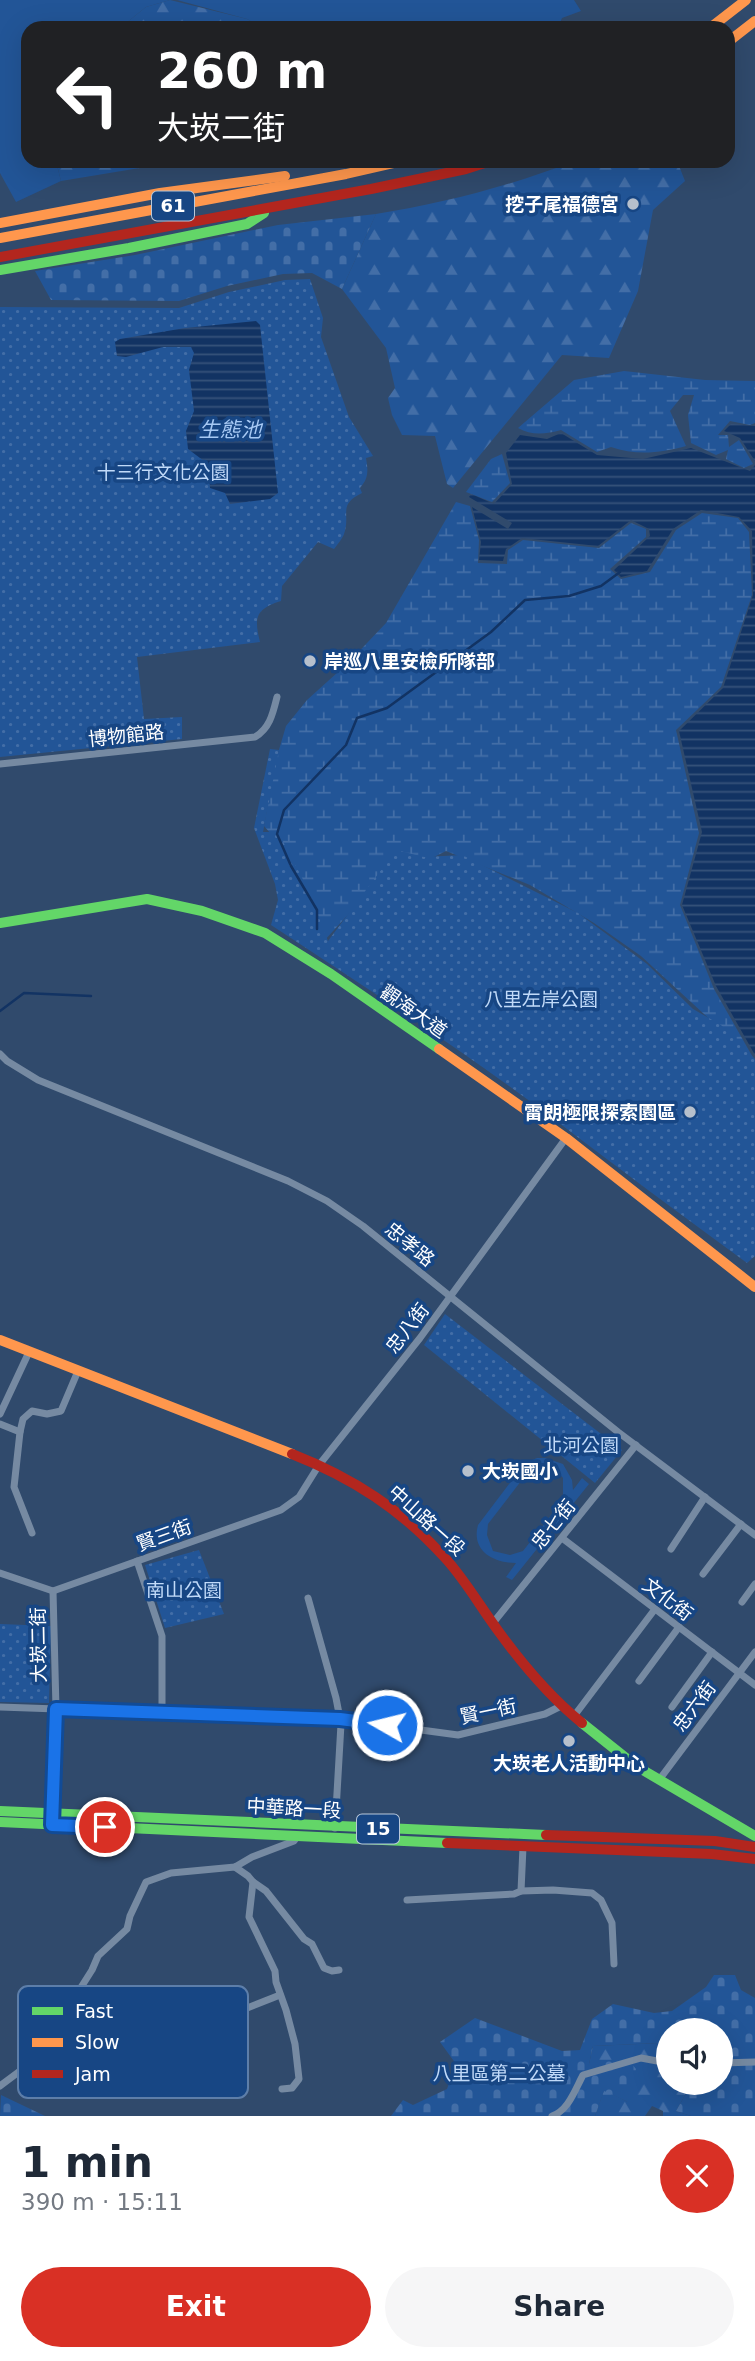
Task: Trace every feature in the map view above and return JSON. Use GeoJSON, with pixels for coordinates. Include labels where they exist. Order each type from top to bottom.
{"type":"FeatureCollection","features":[{"type":"Feature","properties":{"kind":"main road"},"geometry":{"type":"LineString","coordinates":[[719,21],[746,0]]}},
{"type":"Feature","properties":{"kind":"main road"},"geometry":{"type":"LineString","coordinates":[[735,36],[755,21]]}},
{"type":"Feature","properties":{"kind":"main road","name":"61"},"geometry":{"type":"LineString","coordinates":[[0,238],[373,168]]}},
{"type":"Feature","properties":{"kind":"main road","name":"61"},"geometry":{"type":"LineString","coordinates":[[0,257],[371,189],[469,168]]}},
{"type":"Feature","properties":{"kind":"main road"},"geometry":{"type":"LineString","coordinates":[[0,223],[160,192],[322,169],[346,174]]}},
{"type":"Feature","properties":{"kind":"main road"},"geometry":{"type":"LineString","coordinates":[[0,270],[129,248],[247,223],[274,207]]}},
{"type":"Feature","properties":{"kind":"main road","name":"觀海大道"},"geometry":{"type":"LineString","coordinates":[[0,923],[147,899],[202,911],[265,933],[331,974],[566,1138],[755,1287]]}},
{"type":"Feature","properties":{"kind":"main road","name":"中山路一段"},"geometry":{"type":"LineString","coordinates":[[0,1340],[319,1465],[392,1507],[454,1568],[519,1658],[561,1706],[636,1766],[755,1836]]}},
{"type":"Feature","properties":{"kind":"main road","name":"中華路一段"},"geometry":{"type":"LineString","coordinates":[[0,1811],[53,1819],[334,1833],[523,1847],[712,1854],[755,1859]]}},
{"type":"Feature","properties":{"kind":"main road","name":"中華路一段"},"geometry":{"type":"LineString","coordinates":[[0,1822],[53,1819]]}},
{"type":"Feature","properties":{"kind":"main road","name":"中華路一段"},"geometry":{"type":"LineString","coordinates":[[334,1833],[715,1841],[755,1847]]}},
{"type":"Feature","properties":{"kind":"street","name":"博物館路"},"geometry":{"type":"LineString","coordinates":[[0,764],[255,737],[267,727],[274,712],[276,697]]}},
{"type":"Feature","properties":{"kind":"street","name":"忠孝路"},"geometry":{"type":"LineString","coordinates":[[0,1054],[38,1080],[288,1181],[327,1201],[363,1226],[636,1445],[755,1535]]}},
{"type":"Feature","properties":{"kind":"street","name":"忠八街"},"geometry":{"type":"LineString","coordinates":[[319,1465],[450,1298],[566,1138]]}},
{"type":"Feature","properties":{"kind":"street"},"geometry":{"type":"LineString","coordinates":[[0,1414],[29,1352]]}},
{"type":"Feature","properties":{"kind":"street"},"geometry":{"type":"LineString","coordinates":[[32,1533],[14,1487],[23,1419],[32,1411],[47,1414],[61,1411],[78,1371]]}},
{"type":"Feature","properties":{"kind":"street"},"geometry":{"type":"LineString","coordinates":[[0,1424],[20,1432]]}},
{"type":"Feature","properties":{"kind":"street","name":"忠七街"},"geometry":{"type":"LineString","coordinates":[[493,1622],[636,1445]]}},
{"type":"Feature","properties":{"kind":"street","name":"賢三街"},"geometry":{"type":"LineString","coordinates":[[53,1591],[281,1510],[299,1497],[319,1465]]}},
{"type":"Feature","properties":{"kind":"street"},"geometry":{"type":"LineString","coordinates":[[671,1549],[705,1497]]}},
{"type":"Feature","properties":{"kind":"street"},"geometry":{"type":"LineString","coordinates":[[703,1574],[741,1524]]}},
{"type":"Feature","properties":{"kind":"street","name":"文化街"},"geometry":{"type":"LineString","coordinates":[[562,1538],[755,1685]]}},
{"type":"Feature","properties":{"kind":"street"},"geometry":{"type":"LineString","coordinates":[[137,1561],[162,1636],[162,1714]]}},
{"type":"Feature","properties":{"kind":"street"},"geometry":{"type":"LineString","coordinates":[[0,1573],[53,1591]]}},
{"type":"Feature","properties":{"kind":"street"},"geometry":{"type":"LineString","coordinates":[[742,1602],[755,1584]]}},
{"type":"Feature","properties":{"kind":"street","name":"大崁二街"},"geometry":{"type":"LineString","coordinates":[[53,1591],[56,1709],[53,1819]]}},
{"type":"Feature","properties":{"kind":"street"},"geometry":{"type":"LineString","coordinates":[[308,1598],[340,1719],[334,1833]]}},
{"type":"Feature","properties":{"kind":"street"},"geometry":{"type":"LineString","coordinates":[[574,1716],[655,1609]]}},
{"type":"Feature","properties":{"kind":"street"},"geometry":{"type":"LineString","coordinates":[[639,1681],[679,1627]]}},
{"type":"Feature","properties":{"kind":"street"},"geometry":{"type":"LineString","coordinates":[[672,1707],[712,1652]]}},
{"type":"Feature","properties":{"kind":"street","name":"忠六街"},"geometry":{"type":"LineString","coordinates":[[659,1780],[755,1652]]}},
{"type":"Feature","properties":{"kind":"street","name":"賢一街"},"geometry":{"type":"LineString","coordinates":[[0,1707],[340,1719],[458,1735],[545,1714],[561,1706]]}},
{"type":"Feature","properties":{"kind":"street"},"geometry":{"type":"LineString","coordinates":[[82,1986],[98,1956],[127,1929],[145,1882],[171,1873],[234,1867],[251,1857],[294,1841],[297,1831]]}},
{"type":"Feature","properties":{"kind":"street"},"geometry":{"type":"LineString","coordinates":[[521,1891],[523,1847]]}},
{"type":"Feature","properties":{"kind":"street"},"geometry":{"type":"LineString","coordinates":[[234,1867],[266,1891],[274,1905],[290,1918],[304,1939],[313,1944],[324,1968],[339,1970]]}},
{"type":"Feature","properties":{"kind":"street"},"geometry":{"type":"LineString","coordinates":[[253,1882],[249,1917],[275,1971],[292,2032],[299,2079],[292,2088],[282,2089]]}},
{"type":"Feature","properties":{"kind":"street"},"geometry":{"type":"LineString","coordinates":[[407,1900],[514,1894],[521,1891],[592,1893],[601,1900],[612,1923],[614,1965]]}},
{"type":"Feature","properties":{"kind":"street"},"geometry":{"type":"LineString","coordinates":[[248,2008],[280,1995]]}},
{"type":"Feature","properties":{"kind":"street"},"geometry":{"type":"LineString","coordinates":[[552,2116],[557,2115],[567,2105],[583,2075],[641,2057],[656,2060]]}},
{"type":"Feature","properties":{"kind":"street"},"geometry":{"type":"LineString","coordinates":[[733,2063],[755,2062]]}},
{"type":"Feature","properties":{"kind":"street"},"geometry":{"type":"LineString","coordinates":[[0,2086],[18,2072]]}},
{"type":"Feature","properties":{"kind":"green space"},"geometry":{"type":"Polygon","coordinates":[[[0,0],[170,0],[146,7],[129,21],[21,21],[21,168],[58,168],[61,181],[16,202],[0,173],[0,0]]]}},
{"type":"Feature","properties":{"kind":"green space"},"geometry":{"type":"Polygon","coordinates":[[[170,0],[250,21],[129,21],[146,7],[170,0]]]}},
{"type":"Feature","properties":{"kind":"green space"},"geometry":{"type":"Polygon","coordinates":[[[177,0],[574,0],[581,11],[562,18],[561,21],[247,19],[177,0]]]}},
{"type":"Feature","properties":{"kind":"green space"},"geometry":{"type":"Polygon","coordinates":[[[58,168],[140,168],[61,181],[58,168]]]}},
{"type":"Feature","properties":{"kind":"green space"},"geometry":{"type":"Polygon","coordinates":[[[555,168],[680,168],[685,181],[653,210],[638,291],[609,358],[562,355],[453,488],[447,484],[435,436],[402,435],[392,415],[388,398],[395,388],[386,348],[342,289],[376,214],[477,193],[555,168]]]}},
{"type":"Feature","properties":{"kind":"green space"},"geometry":{"type":"Polygon","coordinates":[[[376,214],[342,289],[312,273],[283,274],[227,286],[179,301],[51,300],[35,271],[135,255],[278,225],[376,214]]]}},
{"type":"Feature","properties":{"kind":"green space","name":"十三行文化公園"},"geometry":{"type":"Polygon","coordinates":[[[310,279],[323,318],[321,337],[349,417],[373,456],[366,458],[367,474],[360,488],[362,493],[354,497],[347,506],[346,527],[341,540],[334,549],[318,542],[282,586],[281,601],[261,611],[257,621],[260,642],[137,657],[144,719],[182,717],[182,739],[0,757],[0,307],[179,308],[229,292],[285,280],[310,279]]]}},
{"type":"Feature","properties":{"kind":"green space"},"geometry":{"type":"Polygon","coordinates":[[[624,371],[705,380],[755,381],[755,423],[750,425],[730,421],[718,435],[728,435],[729,447],[739,440],[753,464],[744,468],[726,459],[728,450],[716,455],[691,443],[688,415],[694,395],[683,395],[670,411],[686,446],[667,450],[639,452],[611,447],[597,452],[561,430],[539,434],[518,428],[574,380],[624,371]]]}},
{"type":"Feature","properties":{"kind":"green space"},"geometry":{"type":"Polygon","coordinates":[[[502,454],[510,483],[492,502],[466,492],[491,459],[502,454]]]}},
{"type":"Feature","properties":{"kind":"green space"},"geometry":{"type":"Polygon","coordinates":[[[456,502],[470,506],[479,540],[478,563],[507,564],[508,550],[523,540],[599,548],[631,523],[646,529],[646,537],[610,569],[621,579],[650,572],[676,530],[702,513],[738,518],[749,532],[752,595],[721,687],[676,730],[699,833],[680,905],[714,989],[755,1061],[641,956],[594,923],[530,885],[446,851],[424,862],[388,871],[323,942],[271,834],[264,826],[276,760],[286,726],[307,700],[348,663],[386,623],[456,502]]]}},
{"type":"Feature","properties":{"kind":"green space","name":"八里左岸公園"},"geometry":{"type":"Polygon","coordinates":[[[270,749],[279,750],[263,832],[278,832],[308,889],[328,941],[396,850],[424,857],[462,855],[578,913],[647,964],[693,1009],[721,1025],[755,1059],[755,1256],[747,1263],[482,1067],[271,925],[278,900],[275,884],[254,828],[270,749]]]}},
{"type":"Feature","properties":{"kind":"green space","name":"北河公園"},"geometry":{"type":"Polygon","coordinates":[[[445,1314],[622,1450],[595,1483],[424,1345],[445,1314]]]}},
{"type":"Feature","properties":{"kind":"green space"},"geometry":{"type":"Polygon","coordinates":[[[545,1458],[563,1464],[572,1480],[573,1490],[582,1478],[589,1484],[512,1580],[506,1577],[516,1563],[499,1561],[486,1554],[478,1542],[478,1525],[525,1463],[545,1458]],[[542,1467],[528,1472],[488,1524],[487,1535],[493,1551],[510,1555],[523,1551],[563,1500],[563,1478],[557,1471],[542,1467]]]}},
{"type":"Feature","properties":{"kind":"green space","name":"南山公園"},"geometry":{"type":"Polygon","coordinates":[[[199,1550],[224,1614],[165,1628],[145,1565],[199,1550]]]}},
{"type":"Feature","properties":{"kind":"green space"},"geometry":{"type":"Polygon","coordinates":[[[0,1624],[51,1626],[49,1703],[0,1702],[0,1624]]]}},
{"type":"Feature","properties":{"kind":"green space","name":"八里區第二公墓"},"geometry":{"type":"Polygon","coordinates":[[[714,1975],[735,1975],[741,1990],[755,1998],[755,2116],[691,2116],[676,2111],[685,2095],[733,2095],[733,2018],[656,2018],[656,2043],[593,2046],[589,2064],[627,2058],[636,2069],[628,2102],[604,2091],[595,2116],[391,2116],[403,2100],[413,2105],[447,2089],[456,2064],[440,2042],[475,2018],[562,2051],[580,2050],[592,2019],[613,2004],[654,2013],[672,2011],[706,1987],[714,1975]]]}},
{"type":"Feature","properties":{"kind":"green space"},"geometry":{"type":"Polygon","coordinates":[[[656,2043],[656,2095],[685,2095],[676,2111],[691,2116],[663,2116],[663,2111],[652,2106],[645,2116],[595,2116],[604,2090],[628,2102],[589,2064],[593,2046],[656,2043]]]}},
{"type":"Feature","properties":{"kind":"green space"},"geometry":{"type":"Polygon","coordinates":[[[1,2095],[45,2116],[0,2116],[1,2095]]]}},
{"type":"Feature","properties":{"kind":"water","name":"生態池"},"geometry":{"type":"Polygon","coordinates":[[[256,321],[260,325],[278,493],[270,499],[230,504],[225,493],[210,488],[208,464],[188,449],[186,431],[194,411],[189,370],[194,353],[191,347],[163,347],[126,357],[117,356],[115,342],[185,328],[256,321]]]}},
{"type":"Feature","properties":{"kind":"water"},"geometry":{"type":"Polygon","coordinates":[[[731,424],[755,426],[755,461],[740,438],[724,431],[731,424]]]}},
{"type":"Feature","properties":{"kind":"water"},"geometry":{"type":"Polygon","coordinates":[[[561,433],[597,455],[643,459],[691,448],[750,471],[755,465],[755,1055],[716,986],[682,905],[702,832],[679,731],[723,688],[753,595],[752,531],[739,517],[701,510],[673,529],[647,571],[621,577],[614,570],[650,536],[649,529],[631,520],[598,546],[522,538],[506,549],[503,561],[479,560],[481,542],[472,507],[508,529],[512,523],[469,497],[471,494],[494,504],[512,484],[506,453],[520,435],[547,439],[561,433]]]}},
{"type":"Feature","properties":{"kind":"waterway"},"geometry":{"type":"LineString","coordinates":[[317,929],[317,910],[291,866],[277,834],[284,810],[346,745],[357,718],[387,708],[491,632],[525,600],[569,596],[601,586],[620,572]]}},
{"type":"Feature","properties":{"kind":"waterway"},"geometry":{"type":"LineString","coordinates":[[0,1011],[24,993],[91,996]]}},
{"type":"Feature","properties":{"kind":"traffic: fast"},"geometry":{"type":"LineString","coordinates":[[0,270],[247,224],[264,213]]}},
{"type":"Feature","properties":{"kind":"traffic: fast"},"geometry":{"type":"LineString","coordinates":[[0,923],[147,899],[202,911],[265,933],[331,974],[439,1049]]}},
{"type":"Feature","properties":{"kind":"traffic: fast"},"geometry":{"type":"LineString","coordinates":[[582,1723],[636,1766],[755,1836]]}},
{"type":"Feature","properties":{"kind":"traffic: fast"},"geometry":{"type":"LineString","coordinates":[[0,1811],[546,1835]]}},
{"type":"Feature","properties":{"kind":"traffic: fast"},"geometry":{"type":"LineString","coordinates":[[0,1822],[447,1843]]}},
{"type":"Feature","properties":{"kind":"traffic: slow"},"geometry":{"type":"LineString","coordinates":[[719,21],[746,0]]}},
{"type":"Feature","properties":{"kind":"traffic: slow"},"geometry":{"type":"LineString","coordinates":[[735,37],[755,21]]}},
{"type":"Feature","properties":{"kind":"traffic: slow"},"geometry":{"type":"LineString","coordinates":[[0,238],[372,168]]}},
{"type":"Feature","properties":{"kind":"traffic: slow"},"geometry":{"type":"LineString","coordinates":[[0,223],[160,193],[285,176]]}},
{"type":"Feature","properties":{"kind":"traffic: slow"},"geometry":{"type":"LineString","coordinates":[[439,1049],[566,1138],[755,1287]]}},
{"type":"Feature","properties":{"kind":"traffic: slow"},"geometry":{"type":"LineString","coordinates":[[0,1340],[292,1454]]}},
{"type":"Feature","properties":{"kind":"traffic: jam"},"geometry":{"type":"LineString","coordinates":[[0,257],[371,189],[469,168]]}},
{"type":"Feature","properties":{"kind":"traffic: jam"},"geometry":{"type":"LineString","coordinates":[[292,1454],[356,1485],[412,1525],[453,1567],[528,1669],[548,1692],[582,1723]]}},
{"type":"Feature","properties":{"kind":"traffic: jam"},"geometry":{"type":"LineString","coordinates":[[546,1835],[715,1841],[755,1847]]}},
{"type":"Feature","properties":{"kind":"traffic: jam"},"geometry":{"type":"LineString","coordinates":[[447,1843],[712,1854],[755,1859]]}},
{"type":"Feature","properties":{"kind":"place","name":"挖子尾福德宮"},"geometry":{"type":"Point","coordinates":[633,204]}},
{"type":"Feature","properties":{"kind":"place","name":"岸巡八里安檢所隊部"},"geometry":{"type":"Point","coordinates":[310,661]}},
{"type":"Feature","properties":{"kind":"place","name":"雷朗極限探索園區"},"geometry":{"type":"Point","coordinates":[690,1112]}},
{"type":"Feature","properties":{"kind":"place","name":"大崁國小"},"geometry":{"type":"Point","coordinates":[468,1471]}},
{"type":"Feature","properties":{"kind":"place","name":"大崁老人活動中心"},"geometry":{"type":"Point","coordinates":[569,1741]}},
{"type":"Feature","properties":{"kind":"route"},"geometry":{"type":"LineString","coordinates":[[105,1827],[52,1825],[56,1709],[260,1715],[340,1719],[387,1725]]}}]}
